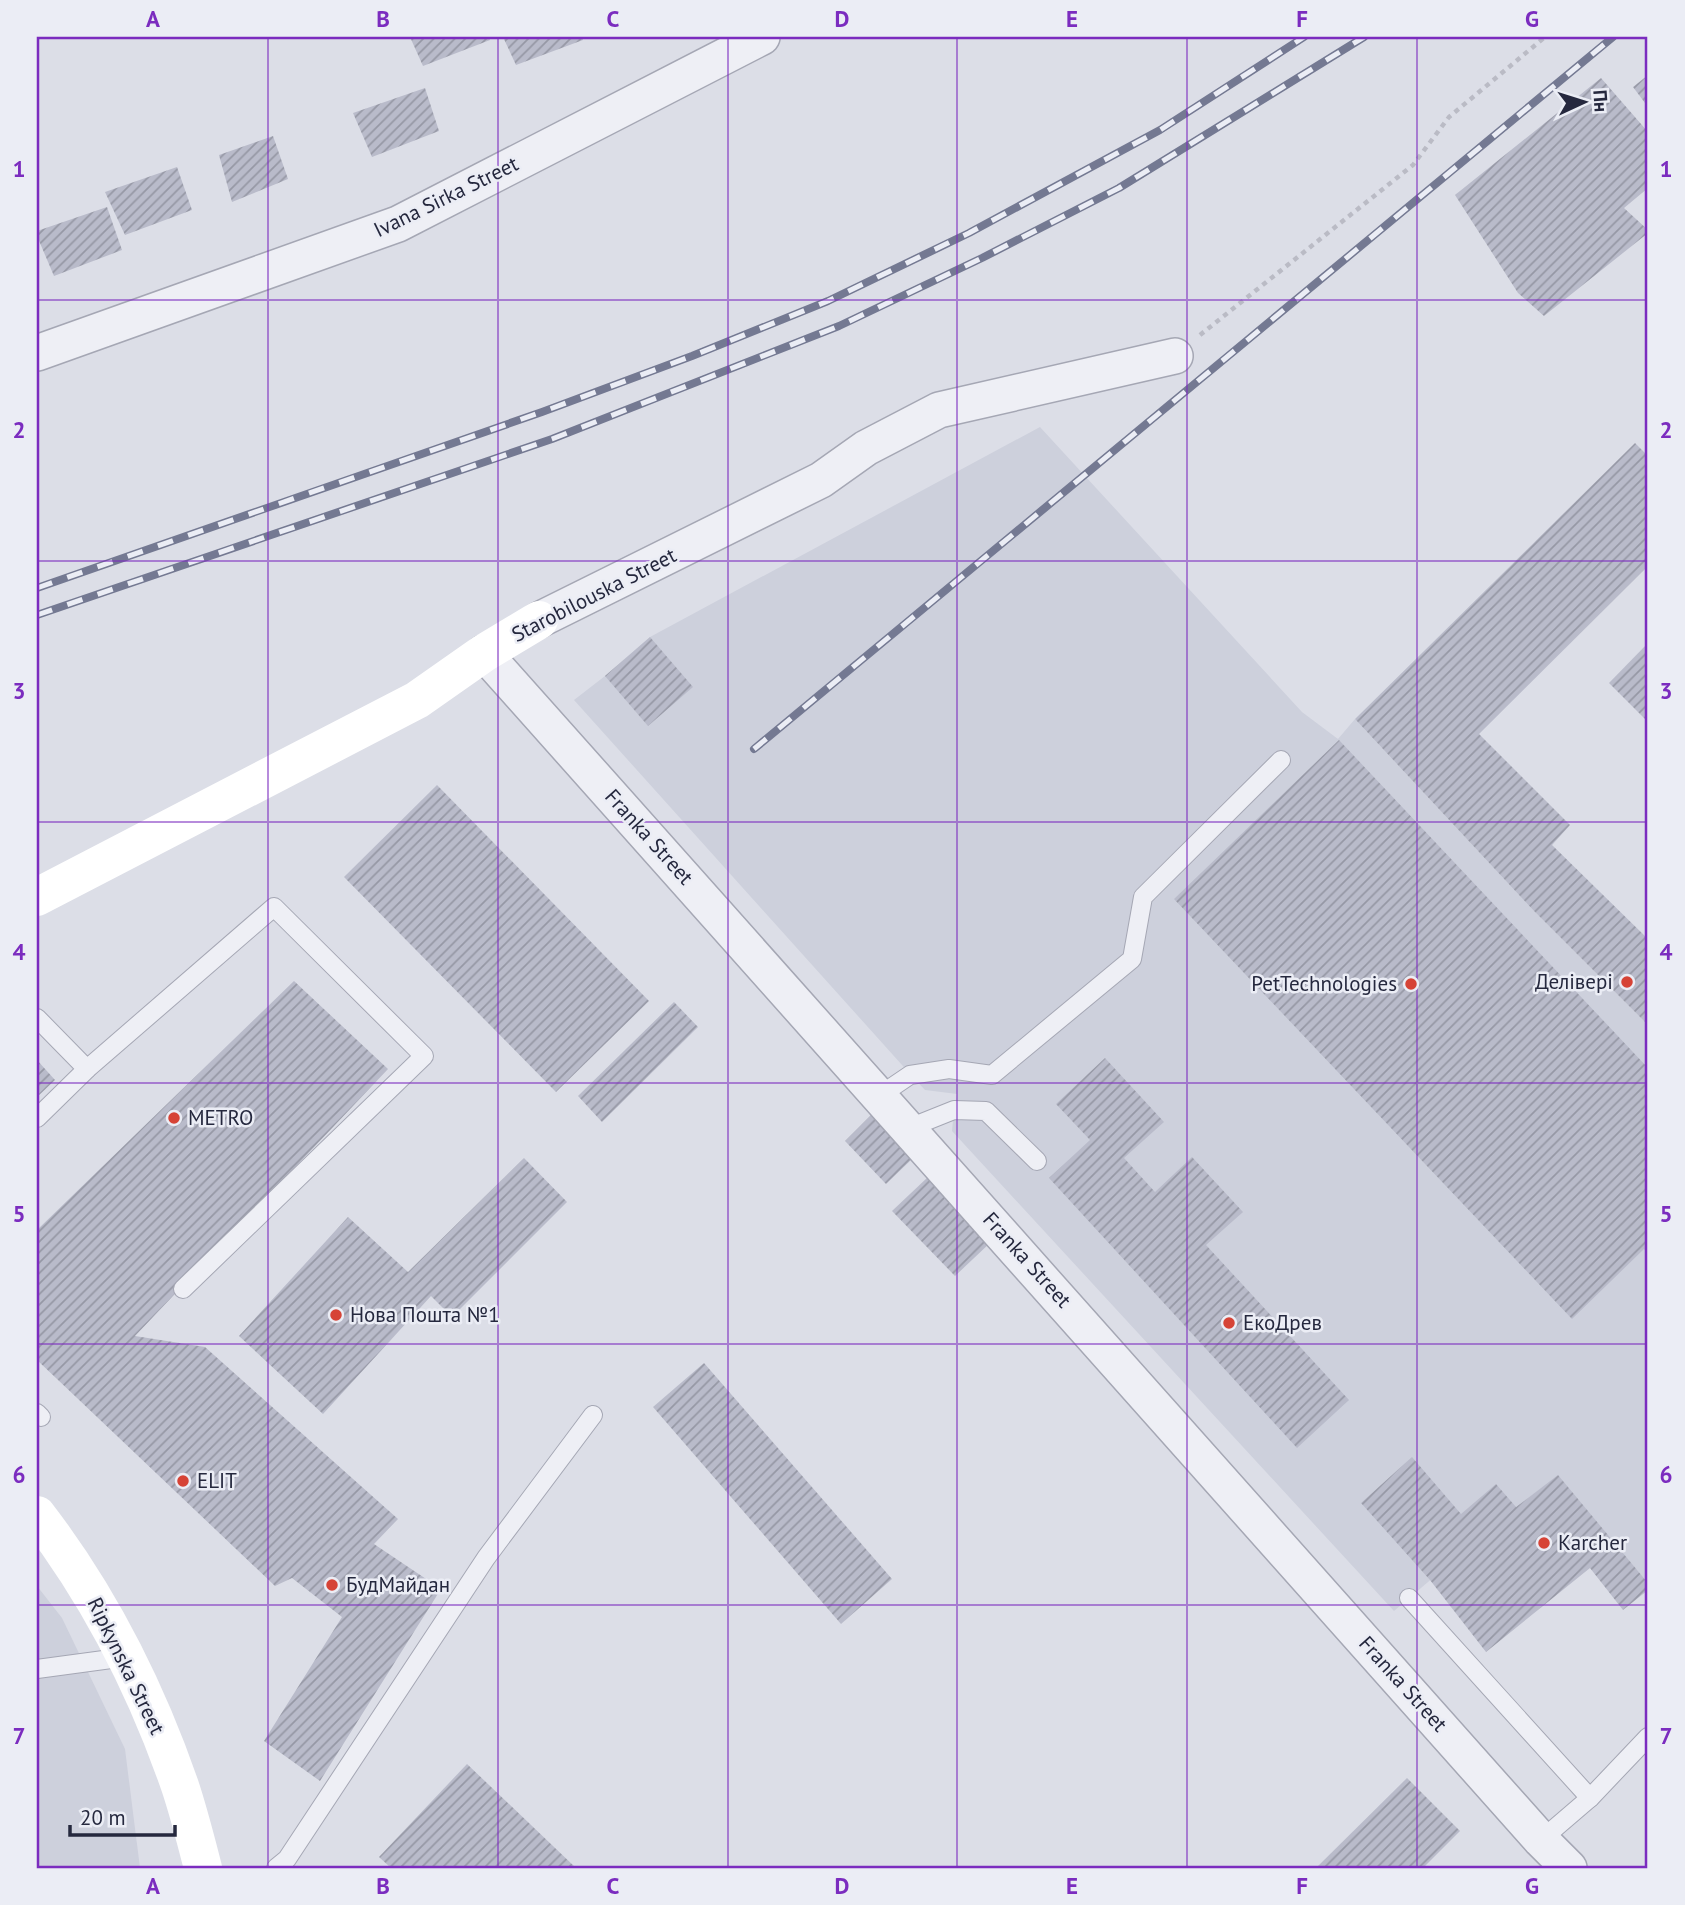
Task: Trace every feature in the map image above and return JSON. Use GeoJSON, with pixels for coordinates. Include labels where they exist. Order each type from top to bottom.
{"type":"FeatureCollection","features":[{"type":"Feature","properties":{"kind":"street","name":"Ivana Sirka Street"},"geometry":{"type":"LineString","coordinates":[[37,353],[398,224],[762,37]]}},
{"type":"Feature","properties":{"kind":"street","name":"Starobilouska Street"},"geometry":{"type":"LineString","coordinates":[[37,897],[417,700],[484,653],[539,620],[821,480],[866,448],[939,410],[1175,356]]}},
{"type":"Feature","properties":{"kind":"street","name":"Franka Street"},"geometry":{"type":"LineString","coordinates":[[484,653],[1541,1840],[1569,1868]]}},
{"type":"Feature","properties":{"kind":"street","name":"Ripkynska Street"},"geometry":{"type":"LineString","coordinates":[[37,1515],[65,1551],[111,1627],[148,1700],[181,1788],[203,1868]]}},
{"type":"Feature","properties":{"kind":"lane"},"geometry":{"type":"LineString","coordinates":[[880,1096],[911,1075],[949,1069],[992,1075],[1132,959],[1143,897],[1281,760]]}},
{"type":"Feature","properties":{"kind":"lane"},"geometry":{"type":"LineString","coordinates":[[37,1118],[88,1069],[274,907],[424,1056],[183,1289]]}},
{"type":"Feature","properties":{"kind":"lane"},"geometry":{"type":"LineString","coordinates":[[37,1018],[88,1069]]}},
{"type":"Feature","properties":{"kind":"lane"},"geometry":{"type":"LineString","coordinates":[[909,1128],[954,1110],[986,1111],[1037,1161]]}},
{"type":"Feature","properties":{"kind":"lane"},"geometry":{"type":"LineString","coordinates":[[276,1868],[287,1859],[486,1558],[593,1415]]}},
{"type":"Feature","properties":{"kind":"lane"},"geometry":{"type":"LineString","coordinates":[[1409,1598],[1590,1798]]}},
{"type":"Feature","properties":{"kind":"lane"},"geometry":{"type":"LineString","coordinates":[[37,1669],[126,1657]]}},
{"type":"Feature","properties":{"kind":"lane"},"geometry":{"type":"LineString","coordinates":[[1541,1840],[1590,1798],[1648,1737]]}},
{"type":"Feature","properties":{"kind":"path"},"geometry":{"type":"LineString","coordinates":[[1175,356],[1413,165],[1449,117],[1545,37]]}},
{"type":"Feature","properties":{"kind":"shaded area"},"geometry":{"type":"Polygon","coordinates":[[[1040,427],[1302,712],[1338,739],[1355,719],[1533,910],[1648,1025],[1648,1583],[1558,1476],[1516,1507],[1394,1611],[952,1131],[957,1094],[925,1090],[574,700],[650,637],[1040,427]]]}},
{"type":"Feature","properties":{"kind":"shaded area"},"geometry":{"type":"Polygon","coordinates":[[[37,1586],[62,1618],[125,1749],[140,1868],[37,1868],[37,1586]]]}},
{"type":"Feature","properties":{"kind":"building"},"geometry":{"type":"Polygon","coordinates":[[[410,37],[489,37],[490,40],[423,66],[410,37]]]}},
{"type":"Feature","properties":{"kind":"building"},"geometry":{"type":"Polygon","coordinates":[[[503,37],[582,37],[583,40],[516,65],[503,37]]]}},
{"type":"Feature","properties":{"kind":"building"},"geometry":{"type":"Polygon","coordinates":[[[1648,75],[1648,107],[1633,87],[1648,75]]]}},
{"type":"Feature","properties":{"kind":"building"},"geometry":{"type":"Polygon","coordinates":[[[1601,78],[1648,132],[1648,188],[1624,208],[1648,233],[1544,316],[1518,293],[1455,195],[1601,78]]]}},
{"type":"Feature","properties":{"kind":"building"},"geometry":{"type":"Polygon","coordinates":[[[425,88],[439,131],[372,157],[353,113],[425,88]]]}},
{"type":"Feature","properties":{"kind":"building"},"geometry":{"type":"Polygon","coordinates":[[[273,136],[288,179],[232,202],[219,155],[273,136]]]}},
{"type":"Feature","properties":{"kind":"building"},"geometry":{"type":"Polygon","coordinates":[[[177,167],[192,210],[125,235],[105,192],[177,167]]]}},
{"type":"Feature","properties":{"kind":"building"},"geometry":{"type":"Polygon","coordinates":[[[107,207],[122,250],[54,276],[37,231],[107,207]]]}},
{"type":"Feature","properties":{"kind":"building"},"geometry":{"type":"Polygon","coordinates":[[[1635,443],[1648,456],[1648,566],[1479,734],[1570,825],[1552,845],[1648,939],[1648,1025],[1533,910],[1355,719],[1635,443]]]}},
{"type":"Feature","properties":{"kind":"building"},"geometry":{"type":"Polygon","coordinates":[[[650,637],[693,687],[648,726],[605,676],[650,637]]]}},
{"type":"Feature","properties":{"kind":"building"},"geometry":{"type":"Polygon","coordinates":[[[1648,643],[1648,722],[1609,683],[1648,643]]]}},
{"type":"Feature","properties":{"kind":"building","name":"PetTechnologies"},"geometry":{"type":"Polygon","coordinates":[[[1339,740],[1648,1068],[1648,1254],[1644,1249],[1572,1319],[1174,899],[1339,740]]]}},
{"type":"Feature","properties":{"kind":"building"},"geometry":{"type":"Polygon","coordinates":[[[437,785],[649,1001],[556,1092],[344,877],[437,785]]]}},
{"type":"Feature","properties":{"kind":"building"},"geometry":{"type":"Polygon","coordinates":[[[294,981],[388,1069],[135,1336],[205,1347],[398,1519],[374,1544],[441,1589],[320,1781],[264,1741],[342,1617],[292,1578],[275,1586],[37,1360],[37,1230],[294,981]]]}},
{"type":"Feature","properties":{"kind":"building"},"geometry":{"type":"Polygon","coordinates":[[[674,1002],[698,1027],[602,1122],[578,1096],[674,1002]]]}},
{"type":"Feature","properties":{"kind":"building","name":"ЕкоДрев"},"geometry":{"type":"Polygon","coordinates":[[[1105,1058],[1164,1122],[1124,1158],[1155,1192],[1192,1157],[1243,1212],[1206,1245],[1349,1400],[1297,1448],[1049,1178],[1090,1140],[1056,1104],[1105,1058]]]}},
{"type":"Feature","properties":{"kind":"building"},"geometry":{"type":"Polygon","coordinates":[[[37,1060],[55,1080],[37,1097],[37,1060]]]}},
{"type":"Feature","properties":{"kind":"building"},"geometry":{"type":"Polygon","coordinates":[[[871,1115],[913,1158],[886,1184],[845,1141],[871,1115]]]}},
{"type":"Feature","properties":{"kind":"building","name":"Нова Пошта №1"},"geometry":{"type":"Polygon","coordinates":[[[524,1158],[567,1202],[452,1317],[431,1296],[323,1414],[239,1336],[348,1217],[408,1272],[524,1158]]]}},
{"type":"Feature","properties":{"kind":"building"},"geometry":{"type":"Polygon","coordinates":[[[928,1177],[991,1242],[955,1276],[892,1211],[928,1177]]]}},
{"type":"Feature","properties":{"kind":"building"},"geometry":{"type":"Polygon","coordinates":[[[704,1363],[892,1579],[841,1624],[653,1407],[704,1363]]]}},
{"type":"Feature","properties":{"kind":"building","name":"Kаrcher"},"geometry":{"type":"Polygon","coordinates":[[[1412,1457],[1461,1514],[1496,1484],[1516,1507],[1558,1475],[1648,1583],[1648,1590],[1623,1610],[1590,1568],[1486,1652],[1430,1580],[1361,1503],[1412,1457]]]}},
{"type":"Feature","properties":{"kind":"building"},"geometry":{"type":"Polygon","coordinates":[[[467,1764],[576,1868],[391,1868],[379,1857],[467,1764]]]}},
{"type":"Feature","properties":{"kind":"building"},"geometry":{"type":"Polygon","coordinates":[[[1407,1778],[1460,1831],[1423,1868],[1316,1868],[1407,1778]]]}},
{"type":"Feature","properties":{"kind":"railway"},"geometry":{"type":"LineString","coordinates":[[37,588],[542,412],[828,301],[969,233],[1160,130],[1304,37]]}},
{"type":"Feature","properties":{"kind":"railway"},"geometry":{"type":"LineString","coordinates":[[37,615],[552,439],[839,326],[982,258],[1119,188],[1364,37]]}},
{"type":"Feature","properties":{"kind":"railway"},"geometry":{"type":"LineString","coordinates":[[754,749],[1613,37]]}},
{"type":"Feature","properties":{"kind":"place","name":"Делівері"},"geometry":{"type":"Point","coordinates":[1627,982]}},
{"type":"Feature","properties":{"kind":"place","name":"PetTechnologies"},"geometry":{"type":"Point","coordinates":[1411,984]}},
{"type":"Feature","properties":{"kind":"place","name":"METRO"},"geometry":{"type":"Point","coordinates":[174,1118]}},
{"type":"Feature","properties":{"kind":"place","name":"Нова Пошта №1"},"geometry":{"type":"Point","coordinates":[336,1315]}},
{"type":"Feature","properties":{"kind":"place","name":"ЕкоДрев"},"geometry":{"type":"Point","coordinates":[1229,1323]}},
{"type":"Feature","properties":{"kind":"place","name":"ELIT"},"geometry":{"type":"Point","coordinates":[183,1481]}},
{"type":"Feature","properties":{"kind":"place","name":"Kаrcher"},"geometry":{"type":"Point","coordinates":[1544,1543]}},
{"type":"Feature","properties":{"kind":"place","name":"БудМайдан"},"geometry":{"type":"Point","coordinates":[332,1585]}}]}
